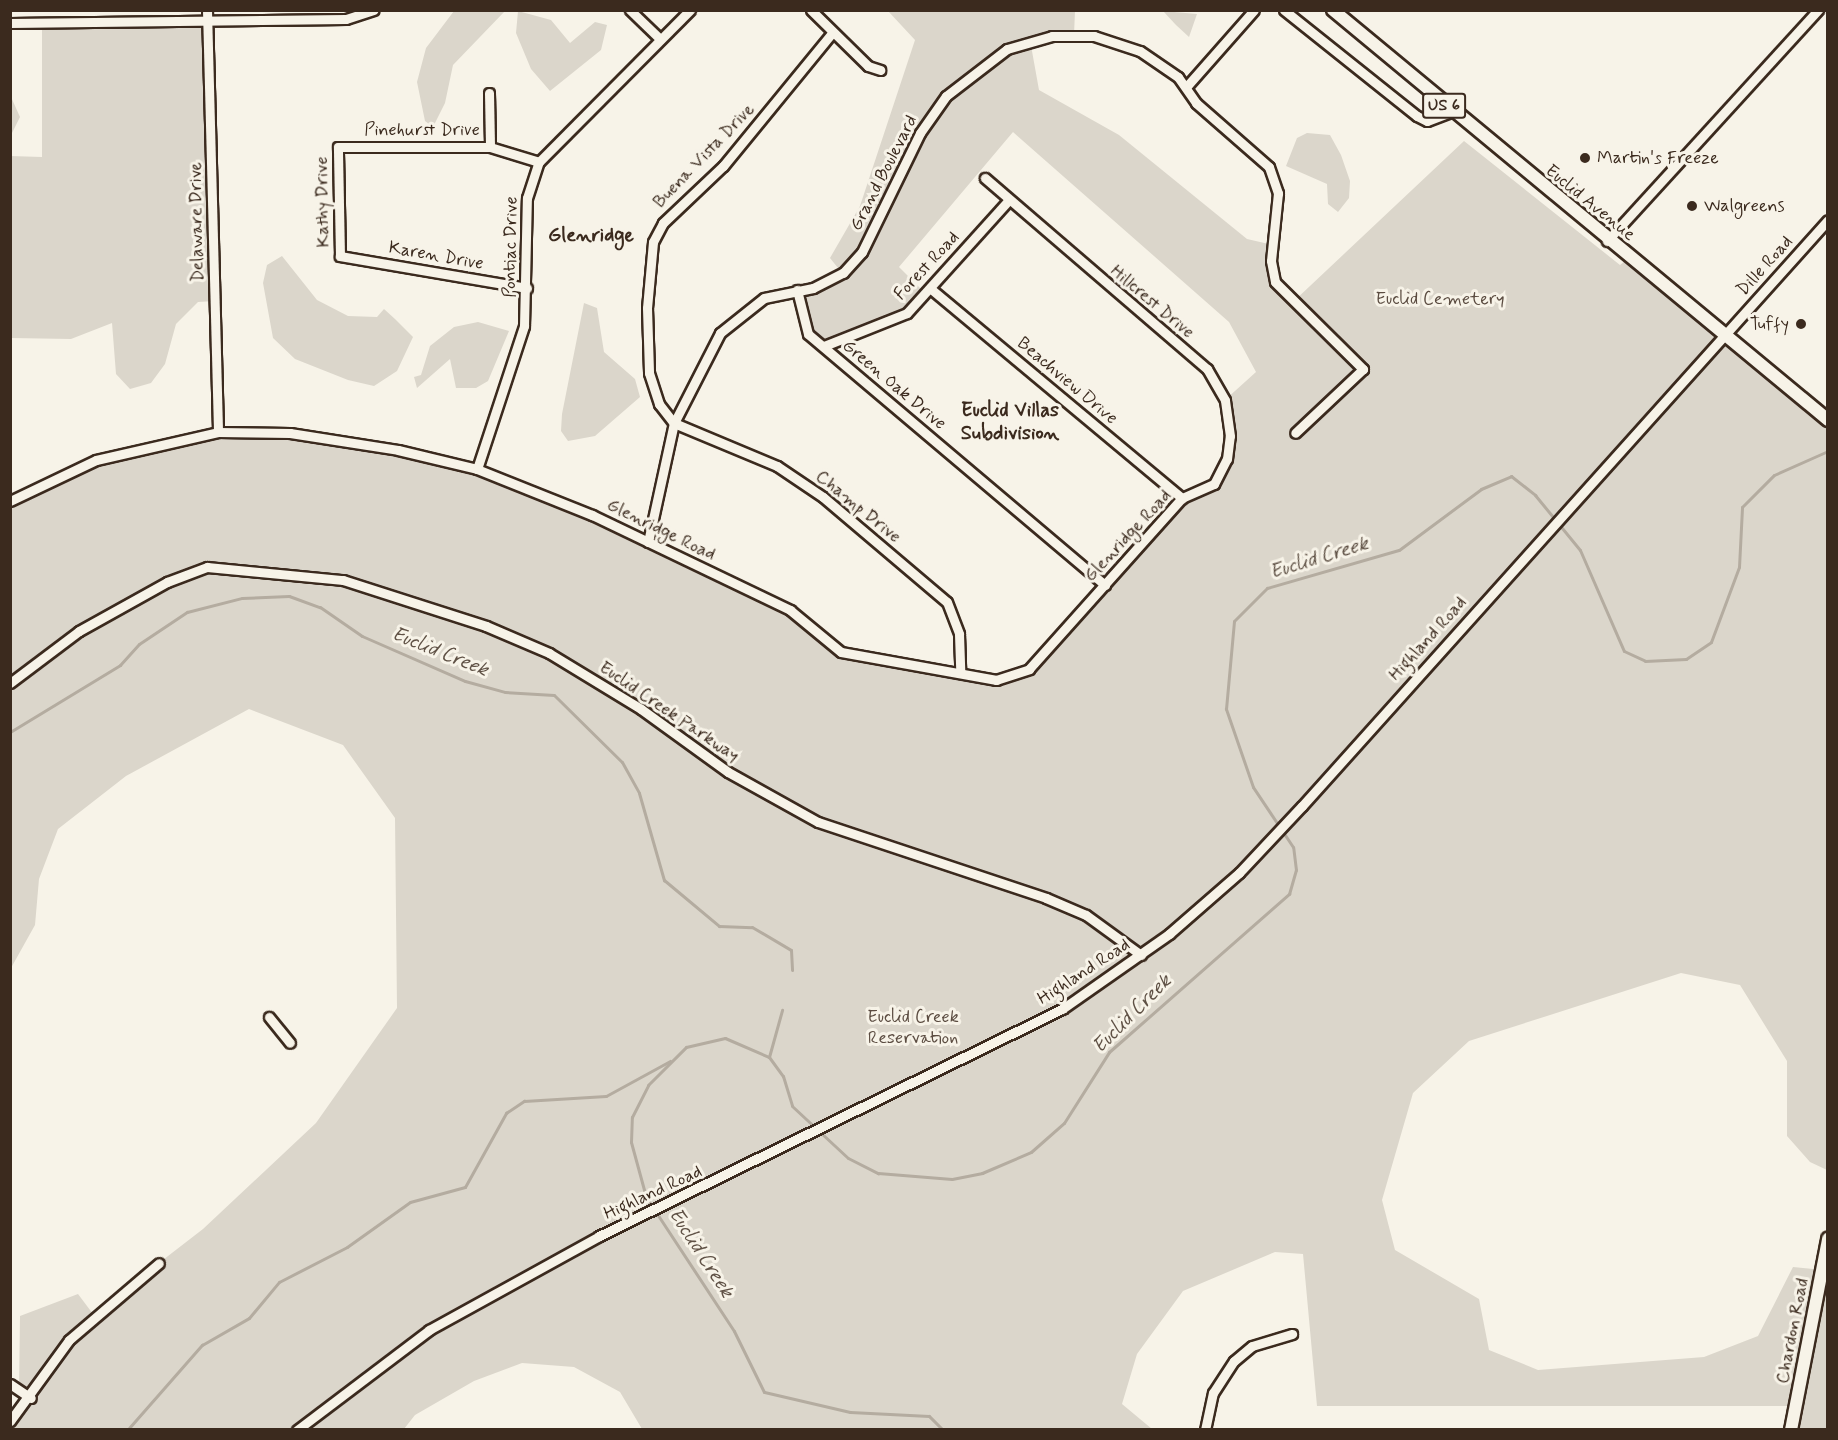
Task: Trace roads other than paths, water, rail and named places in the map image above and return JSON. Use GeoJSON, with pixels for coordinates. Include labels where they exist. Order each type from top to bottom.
{"type":"FeatureCollection","features":[{"type":"Feature","properties":{"kind":"main road","name":"Euclid Avenue"},"geometry":{"type":"LineString","coordinates":[[1333,10],[1451,112],[1607,241],[1726,333],[1827,420]]}},
{"type":"Feature","properties":{"kind":"main road","name":"Chardon Road"},"geometry":{"type":"LineString","coordinates":[[1791,1430],[1827,1239]]}},
{"type":"Feature","properties":{"kind":"street","name":"Delaware Drive"},"geometry":{"type":"LineString","coordinates":[[207,10],[218,432]]}},
{"type":"Feature","properties":{"kind":"street"},"geometry":{"type":"LineString","coordinates":[[10,23],[209,21],[287,15],[346,19],[374,10]]}},
{"type":"Feature","properties":{"kind":"street"},"geometry":{"type":"LineString","coordinates":[[630,10],[660,39]]}},
{"type":"Feature","properties":{"kind":"street","name":"Pontiac Drive"},"geometry":{"type":"LineString","coordinates":[[477,469],[524,326],[527,288],[527,198],[539,162],[690,10]]}},
{"type":"Feature","properties":{"kind":"street"},"geometry":{"type":"LineString","coordinates":[[811,10],[868,66],[880,70]]}},
{"type":"Feature","properties":{"kind":"street"},"geometry":{"type":"LineString","coordinates":[[1187,86],[1254,10]]}},
{"type":"Feature","properties":{"kind":"street"},"geometry":{"type":"LineString","coordinates":[[1284,10],[1417,116],[1427,121],[1451,112]]}},
{"type":"Feature","properties":{"kind":"street"},"geometry":{"type":"LineString","coordinates":[[1607,241],[1818,10]]}},
{"type":"Feature","properties":{"kind":"street","name":"Buena Vista Drive"},"geometry":{"type":"LineString","coordinates":[[674,423],[659,404],[649,372],[647,308],[653,242],[663,223],[723,166],[832,33]]}},
{"type":"Feature","properties":{"kind":"street","name":"Grand Boulevard"},"geometry":{"type":"LineString","coordinates":[[648,542],[674,423],[708,352],[735,317],[764,298],[827,282],[854,263],[931,115],[967,76],[1007,49],[1052,36],[1094,36],[1131,46],[1187,86],[1196,103],[1258,154],[1275,181],[1278,206],[1271,261],[1275,282],[1362,369],[1295,433]]}},
{"type":"Feature","properties":{"kind":"street"},"geometry":{"type":"LineString","coordinates":[[489,93],[490,147]]}},
{"type":"Feature","properties":{"kind":"street","name":"Pinehurst Drive"},"geometry":{"type":"LineString","coordinates":[[338,147],[490,147],[539,162]]}},
{"type":"Feature","properties":{"kind":"street","name":"Kathy Drive"},"geometry":{"type":"LineString","coordinates":[[338,147],[340,256]]}},
{"type":"Feature","properties":{"kind":"street","name":"Hillcrest Drive"},"geometry":{"type":"LineString","coordinates":[[985,178],[1007,202],[1207,369],[1225,400],[1230,436],[1227,459],[1214,484]]}},
{"type":"Feature","properties":{"kind":"street","name":"Forest Road"},"geometry":{"type":"LineString","coordinates":[[824,346],[879,328],[907,313],[1007,202]]}},
{"type":"Feature","properties":{"kind":"street","name":"Dille Road"},"geometry":{"type":"LineString","coordinates":[[1726,333],[1827,220]]}},
{"type":"Feature","properties":{"kind":"street","name":"Karen Drive"},"geometry":{"type":"LineString","coordinates":[[340,256],[527,288]]}},
{"type":"Feature","properties":{"kind":"street","name":"Beachview Drive"},"geometry":{"type":"LineString","coordinates":[[931,289],[1182,498]]}},
{"type":"Feature","properties":{"kind":"street","name":"Green Oak Drive"},"geometry":{"type":"LineString","coordinates":[[797,290],[802,326],[1105,585]]}},
{"type":"Feature","properties":{"kind":"street","name":"Highland Road"},"geometry":{"type":"LineString","coordinates":[[297,1430],[429,1330],[599,1236],[696,1192],[860,1112],[1062,1009],[1141,955],[1239,873],[1302,806],[1572,502],[1726,333]]}},
{"type":"Feature","properties":{"kind":"street","name":"Champ Drive"},"geometry":{"type":"LineString","coordinates":[[674,423],[777,466],[823,497],[947,602],[958,634],[960,672]]}},
{"type":"Feature","properties":{"kind":"street","name":"Glenridge Road"},"geometry":{"type":"LineString","coordinates":[[10,501],[96,460],[218,432],[290,433],[477,469],[648,542],[790,610],[841,652],[996,680],[1029,669],[1182,498],[1214,484]]}},
{"type":"Feature","properties":{"kind":"street","name":"Euclid Creek Parkway"},"geometry":{"type":"LineString","coordinates":[[10,683],[79,631],[167,582],[207,567],[249,567],[343,580],[486,626],[549,653],[641,709],[728,772],[808,817],[1046,898],[1086,915],[1141,955]]}},
{"type":"Feature","properties":{"kind":"street"},"geometry":{"type":"LineString","coordinates":[[269,1017],[290,1043]]}},
{"type":"Feature","properties":{"kind":"street"},"geometry":{"type":"LineString","coordinates":[[10,1421],[31,1398],[69,1340],[159,1263]]}},
{"type":"Feature","properties":{"kind":"street"},"geometry":{"type":"LineString","coordinates":[[1205,1430],[1213,1393],[1234,1361],[1252,1346],[1292,1334]]}},
{"type":"Feature","properties":{"kind":"street"},"geometry":{"type":"LineString","coordinates":[[10,1384],[31,1398]]}},
{"type":"Feature","properties":{"kind":"waterway","name":"Euclid Creek"},"geometry":{"type":"LineString","coordinates":[[943,1430],[929,1416],[850,1412],[764,1392],[734,1331],[646,1197],[631,1142],[632,1117],[648,1085],[686,1047],[725,1038],[769,1057],[783,1076],[792,1106],[848,1158],[878,1173],[952,1179],[982,1173],[1031,1152],[1064,1123],[1109,1052],[1289,894],[1296,870],[1293,847],[1253,787],[1226,709],[1234,621],[1267,588],[1399,550],[1481,489],[1511,476],[1535,495],[1580,550],[1624,651],[1645,661],[1686,659],[1711,642],[1739,567],[1742,507],[1774,475],[1828,451]]}},
{"type":"Feature","properties":{"kind":"waterway","name":"Euclid Creek"},"geometry":{"type":"LineString","coordinates":[[10,732],[120,665],[139,644],[187,612],[242,598],[289,596],[320,607],[362,636],[465,681],[505,692],[554,695],[622,762],[639,793],[664,880],[719,926],[752,927],[791,950],[792,970]]}},
{"type":"Feature","properties":{"kind":"waterway","name":"Euclid Creek"},"geometry":{"type":"LineString","coordinates":[[769,1057],[782,1010]]}},
{"type":"Feature","properties":{"kind":"waterway"},"geometry":{"type":"LineString","coordinates":[[129,1428],[202,1345],[249,1318],[279,1282],[347,1247],[410,1202],[465,1187],[506,1113],[524,1101],[606,1096],[670,1061]]}},
{"type":"Feature","properties":{"kind":"place","name":"Martin's Freeze"},"geometry":{"type":"Point","coordinates":[1585,158]}},
{"type":"Feature","properties":{"kind":"place","name":"Walgreens"},"geometry":{"type":"Point","coordinates":[1692,206]}},
{"type":"Feature","properties":{"kind":"place","name":"Tuffy"},"geometry":{"type":"Point","coordinates":[1801,324]}},
{"type":"Feature","properties":{"kind":"district","name":"Glenridge"},"geometry":{"type":"Point","coordinates":[591,235]}},
{"type":"Feature","properties":{"kind":"district","name":"Euclid Villas Subdivision"},"geometry":{"type":"Point","coordinates":[1010,422]}},
{"type":"Feature","properties":{"kind":"park label","name":"Euclid Cemetery"},"geometry":{"type":"Point","coordinates":[1440,299]}},
{"type":"Feature","properties":{"kind":"park label","name":"Euclid Creek Reservation"},"geometry":{"type":"Point","coordinates":[913,1028]}}]}
